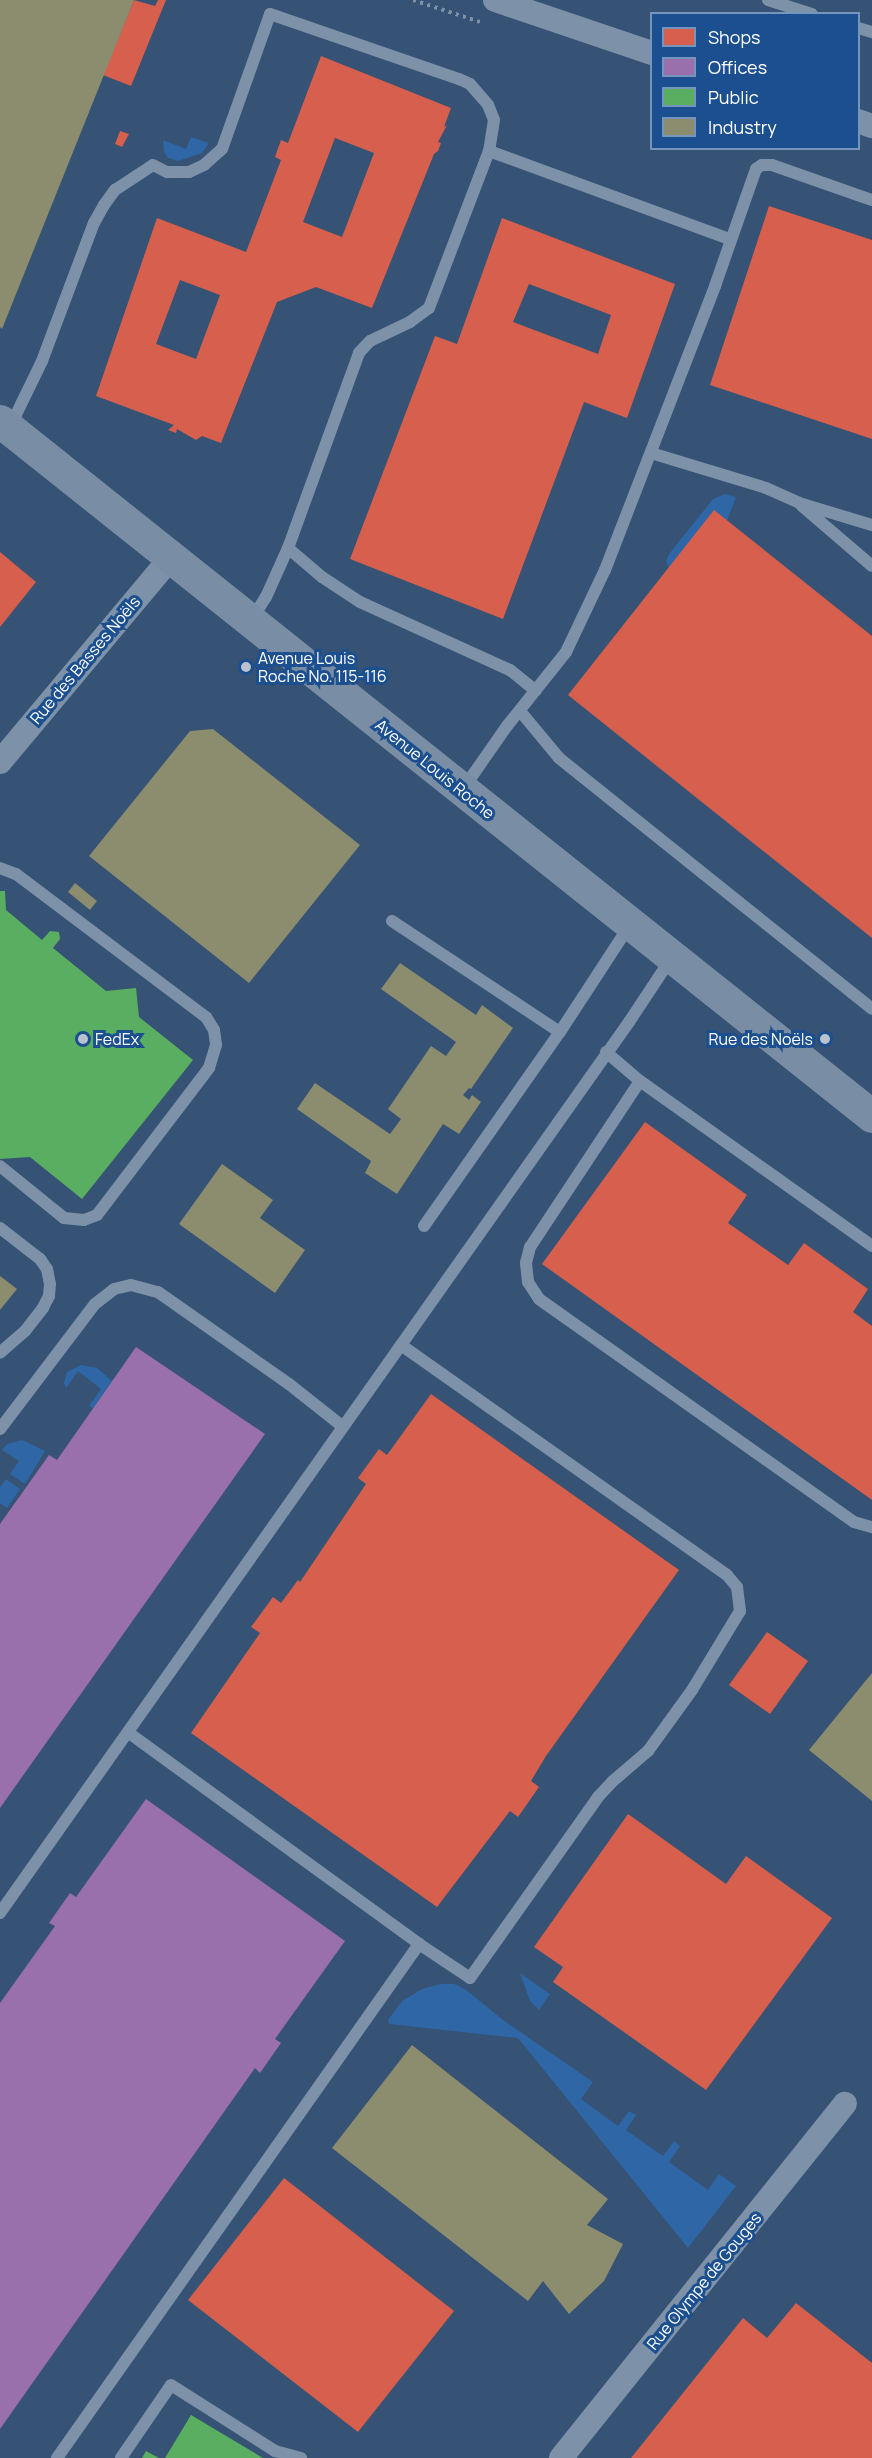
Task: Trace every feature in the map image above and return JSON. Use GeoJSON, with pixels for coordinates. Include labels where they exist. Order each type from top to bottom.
{"type":"FeatureCollection","features":[{"type":"Feature","properties":{"kind":"main road","name":"Avenue Louis Roche"},"geometry":{"type":"LineString","coordinates":[[5,425],[170,559],[872,1116]]}},
{"type":"Feature","properties":{"kind":"street"},"geometry":{"type":"LineString","coordinates":[[495,0],[650,52]]}},
{"type":"Feature","properties":{"kind":"street","name":"Rue des Basses Noëls"},"geometry":{"type":"LineString","coordinates":[[0,762],[170,559]]}},
{"type":"Feature","properties":{"kind":"street","name":"Rue Olympe de Gouges"},"geometry":{"type":"LineString","coordinates":[[561,2458],[845,2104]]}},
{"type":"Feature","properties":{"kind":"lane"},"geometry":{"type":"LineString","coordinates":[[768,0],[806,12]]}},
{"type":"Feature","properties":{"kind":"lane"},"geometry":{"type":"LineString","coordinates":[[5,425],[42,361],[94,223],[104,204],[115,190],[153,165],[167,172],[189,172],[204,165],[222,149],[270,14],[470,84],[488,105],[494,120],[489,151],[429,308],[410,322],[370,341],[359,353],[288,548],[266,597],[251,622]]}},
{"type":"Feature","properties":{"kind":"lane"},"geometry":{"type":"LineString","coordinates":[[489,151],[730,240]]}},
{"type":"Feature","properties":{"kind":"lane"},"geometry":{"type":"LineString","coordinates":[[462,791],[566,652],[605,570],[651,453],[752,174],[762,165],[872,200]]}},
{"type":"Feature","properties":{"kind":"lane"},"geometry":{"type":"LineString","coordinates":[[651,453],[766,488],[799,503],[872,525]]}},
{"type":"Feature","properties":{"kind":"lane"},"geometry":{"type":"LineString","coordinates":[[799,503],[872,566]]}},
{"type":"Feature","properties":{"kind":"lane"},"geometry":{"type":"LineString","coordinates":[[288,548],[322,577],[360,603],[510,670],[536,691]]}},
{"type":"Feature","properties":{"kind":"lane"},"geometry":{"type":"LineString","coordinates":[[520,711],[559,758],[872,1009]]}},
{"type":"Feature","properties":{"kind":"lane"},"geometry":{"type":"LineString","coordinates":[[0,868],[16,874],[206,1017],[214,1030],[216,1045],[209,1068],[97,1215],[84,1220],[64,1218],[0,1167]]}},
{"type":"Feature","properties":{"kind":"lane"},"geometry":{"type":"LineString","coordinates":[[392,921],[560,1032]]}},
{"type":"Feature","properties":{"kind":"lane"},"geometry":{"type":"LineString","coordinates":[[424,1226],[560,1032],[630,925]]}},
{"type":"Feature","properties":{"kind":"lane"},"geometry":{"type":"LineString","coordinates":[[0,1913],[129,1733],[672,956]]}},
{"type":"Feature","properties":{"kind":"lane"},"geometry":{"type":"LineString","coordinates":[[606,1052],[640,1081],[872,1246]]}},
{"type":"Feature","properties":{"kind":"lane"},"geometry":{"type":"LineString","coordinates":[[640,1081],[530,1247],[526,1263],[528,1282],[540,1299],[549,1306],[854,1522],[872,1527]]}},
{"type":"Feature","properties":{"kind":"lane"},"geometry":{"type":"LineString","coordinates":[[0,1228],[40,1258],[47,1269],[50,1284],[49,1296],[43,1308],[25,1331],[0,1353]]}},
{"type":"Feature","properties":{"kind":"lane"},"geometry":{"type":"LineString","coordinates":[[0,1429],[95,1304],[114,1288],[131,1285],[158,1292],[289,1384],[342,1426]]}},
{"type":"Feature","properties":{"kind":"lane"},"geometry":{"type":"LineString","coordinates":[[129,1733],[419,1944],[470,1978],[598,1797],[613,1780],[648,1751],[692,1690],[740,1611],[741,1599],[737,1587],[728,1575],[401,1345]]}},
{"type":"Feature","properties":{"kind":"lane"},"geometry":{"type":"LineString","coordinates":[[57,2458],[419,1944]]}},
{"type":"Feature","properties":{"kind":"lane"},"geometry":{"type":"LineString","coordinates":[[121,2458],[171,2385],[275,2451],[301,2458]]}},
{"type":"Feature","properties":{"kind":"shaded area"},"geometry":{"type":"Polygon","coordinates":[[[191,137],[209,143],[202,153],[178,161],[168,158],[164,152],[163,140],[186,149],[191,137]]]}},
{"type":"Feature","properties":{"kind":"shaded area"},"geometry":{"type":"Polygon","coordinates":[[[725,494],[736,497],[727,521],[714,511],[669,568],[666,561],[669,554],[713,499],[725,494]]]}},
{"type":"Feature","properties":{"kind":"shaded area"},"geometry":{"type":"Polygon","coordinates":[[[81,1365],[97,1368],[112,1381],[93,1408],[89,1406],[101,1389],[78,1371],[66,1388],[64,1383],[67,1372],[81,1365]]]}},
{"type":"Feature","properties":{"kind":"shaded area"},"geometry":{"type":"Polygon","coordinates":[[[22,1440],[45,1451],[25,1484],[10,1474],[19,1461],[2,1450],[7,1444],[22,1440]]]}},
{"type":"Feature","properties":{"kind":"shaded area"},"geometry":{"type":"Polygon","coordinates":[[[6,1479],[20,1489],[7,1508],[0,1503],[0,1487],[6,1479]]]}},
{"type":"Feature","properties":{"kind":"shaded area"},"geometry":{"type":"Polygon","coordinates":[[[520,1973],[550,1994],[539,2010],[530,2001],[520,1973]]]}},
{"type":"Feature","properties":{"kind":"shaded area"},"geometry":{"type":"Polygon","coordinates":[[[440,1984],[454,1984],[465,1989],[503,2020],[593,2082],[581,2099],[618,2126],[629,2111],[636,2115],[626,2130],[663,2156],[674,2141],[680,2146],[669,2162],[708,2190],[719,2174],[736,2186],[688,2248],[518,2038],[389,2024],[388,2020],[402,2001],[422,1989],[440,1984]]]}},
{"type":"Feature","properties":{"kind":"building: Shops"},"geometry":{"type":"Polygon","coordinates":[[[134,0],[155,6],[158,0],[166,0],[131,86],[103,75],[134,0]]]}},
{"type":"Feature","properties":{"kind":"building: Shops"},"geometry":{"type":"Polygon","coordinates":[[[321,56],[451,108],[444,127],[447,125],[438,142],[441,143],[438,151],[434,154],[372,308],[316,287],[277,302],[221,443],[202,436],[196,440],[177,429],[176,433],[168,430],[174,425],[96,396],[157,218],[246,252],[281,160],[275,157],[281,140],[288,143],[321,56]],[[335,138],[303,222],[342,237],[374,153],[335,138]],[[180,280],[156,344],[196,359],[220,295],[180,280]]]}},
{"type":"Feature","properties":{"kind":"building: Shops"},"geometry":{"type":"Polygon","coordinates":[[[120,131],[129,134],[122,147],[115,144],[120,131]]]}},
{"type":"Feature","properties":{"kind":"building: Shops"},"geometry":{"type":"Polygon","coordinates":[[[769,206],[872,240],[872,439],[710,385],[769,206]]]}},
{"type":"Feature","properties":{"kind":"building: Shops"},"geometry":{"type":"Polygon","coordinates":[[[502,218],[675,284],[627,418],[584,402],[503,619],[350,559],[435,336],[457,344],[502,218]],[[529,284],[513,322],[598,354],[611,315],[529,284]]]}},
{"type":"Feature","properties":{"kind":"building: Shops"},"geometry":{"type":"Polygon","coordinates":[[[714,510],[872,636],[872,938],[568,695],[714,510]]]}},
{"type":"Feature","properties":{"kind":"building: Shops"},"geometry":{"type":"Polygon","coordinates":[[[0,552],[36,582],[0,627],[0,552]]]}},
{"type":"Feature","properties":{"kind":"building: Shops"},"geometry":{"type":"Polygon","coordinates":[[[645,1122],[747,1195],[728,1223],[788,1265],[804,1243],[868,1289],[853,1312],[872,1326],[872,1500],[542,1264],[645,1122]]]}},
{"type":"Feature","properties":{"kind":"building: Shops"},"geometry":{"type":"Polygon","coordinates":[[[431,1394],[679,1570],[546,1756],[531,1781],[539,1787],[518,1817],[510,1811],[437,1907],[191,1733],[260,1633],[251,1627],[273,1597],[281,1603],[298,1580],[300,1582],[366,1484],[358,1478],[379,1449],[387,1455],[431,1394]]]}},
{"type":"Feature","properties":{"kind":"building: Shops"},"geometry":{"type":"Polygon","coordinates":[[[767,1632],[808,1661],[770,1714],[729,1685],[767,1632]]]}},
{"type":"Feature","properties":{"kind":"building: Shops"},"geometry":{"type":"Polygon","coordinates":[[[628,1814],[726,1884],[746,1856],[832,1918],[706,2090],[553,1982],[563,1967],[534,1947],[628,1814]]]}},
{"type":"Feature","properties":{"kind":"building: Shops"},"geometry":{"type":"Polygon","coordinates":[[[284,2178],[454,2311],[358,2432],[188,2300],[284,2178]]]}},
{"type":"Feature","properties":{"kind":"building: Shops"},"geometry":{"type":"Polygon","coordinates":[[[796,2303],[872,2363],[872,2458],[631,2458],[743,2318],[767,2338],[796,2303]]]}},
{"type":"Feature","properties":{"kind":"building: Offices"},"geometry":{"type":"Polygon","coordinates":[[[136,1347],[265,1434],[0,1808],[0,1524],[49,1455],[57,1460],[136,1347]]]}},
{"type":"Feature","properties":{"kind":"building: Offices"},"geometry":{"type":"Polygon","coordinates":[[[146,1799],[345,1941],[275,2039],[281,2043],[260,2073],[255,2068],[0,2429],[0,2003],[55,1926],[49,1923],[70,1893],[76,1897],[146,1799]]]}},
{"type":"Feature","properties":{"kind":"building: Public","name":"FedEx"},"geometry":{"type":"Polygon","coordinates":[[[0,891],[5,891],[6,910],[42,940],[50,931],[59,932],[60,939],[53,948],[106,991],[136,988],[139,1017],[193,1060],[82,1199],[30,1157],[0,1159],[0,891]]]}},
{"type":"Feature","properties":{"kind":"building: Public"},"geometry":{"type":"Polygon","coordinates":[[[191,2415],[263,2458],[165,2458],[191,2415]]]}},
{"type":"Feature","properties":{"kind":"building: Public"},"geometry":{"type":"Polygon","coordinates":[[[146,2451],[159,2458],[142,2458],[146,2451]]]}},
{"type":"Feature","properties":{"kind":"building: Industry"},"geometry":{"type":"Polygon","coordinates":[[[0,0],[134,0],[2,329],[0,327],[0,0]]]}},
{"type":"Feature","properties":{"kind":"building: Industry"},"geometry":{"type":"Polygon","coordinates":[[[213,729],[360,845],[249,983],[89,856],[190,731],[213,729]]]}},
{"type":"Feature","properties":{"kind":"building: Industry"},"geometry":{"type":"Polygon","coordinates":[[[75,883],[97,901],[90,910],[68,892],[75,883]]]}},
{"type":"Feature","properties":{"kind":"building: Industry"},"geometry":{"type":"Polygon","coordinates":[[[400,963],[476,1015],[482,1005],[513,1028],[471,1089],[469,1088],[463,1095],[469,1100],[472,1095],[481,1102],[459,1134],[443,1124],[397,1194],[365,1173],[371,1161],[297,1109],[315,1083],[390,1134],[401,1119],[388,1109],[431,1046],[446,1056],[456,1042],[381,989],[400,963]]]}},
{"type":"Feature","properties":{"kind":"building: Industry"},"geometry":{"type":"Polygon","coordinates":[[[222,1164],[273,1200],[260,1218],[305,1250],[275,1293],[179,1224],[222,1164]]]}},
{"type":"Feature","properties":{"kind":"building: Industry"},"geometry":{"type":"Polygon","coordinates":[[[0,1276],[17,1289],[0,1310],[0,1276]]]}},
{"type":"Feature","properties":{"kind":"building: Industry"},"geometry":{"type":"Polygon","coordinates":[[[872,1673],[872,1801],[809,1750],[872,1673]]]}},
{"type":"Feature","properties":{"kind":"building: Industry"},"geometry":{"type":"Polygon","coordinates":[[[412,2045],[608,2199],[587,2225],[623,2244],[604,2281],[569,2314],[543,2281],[528,2301],[332,2148],[412,2045]]]}},
{"type":"Feature","properties":{"kind":"place","name":"Avenue Louis Roche No. 115-116"},"geometry":{"type":"Point","coordinates":[246,667]}},
{"type":"Feature","properties":{"kind":"place","name":"FedEx"},"geometry":{"type":"Point","coordinates":[83,1039]}},
{"type":"Feature","properties":{"kind":"place","name":"Rue des Noëls"},"geometry":{"type":"Point","coordinates":[825,1039]}}]}
